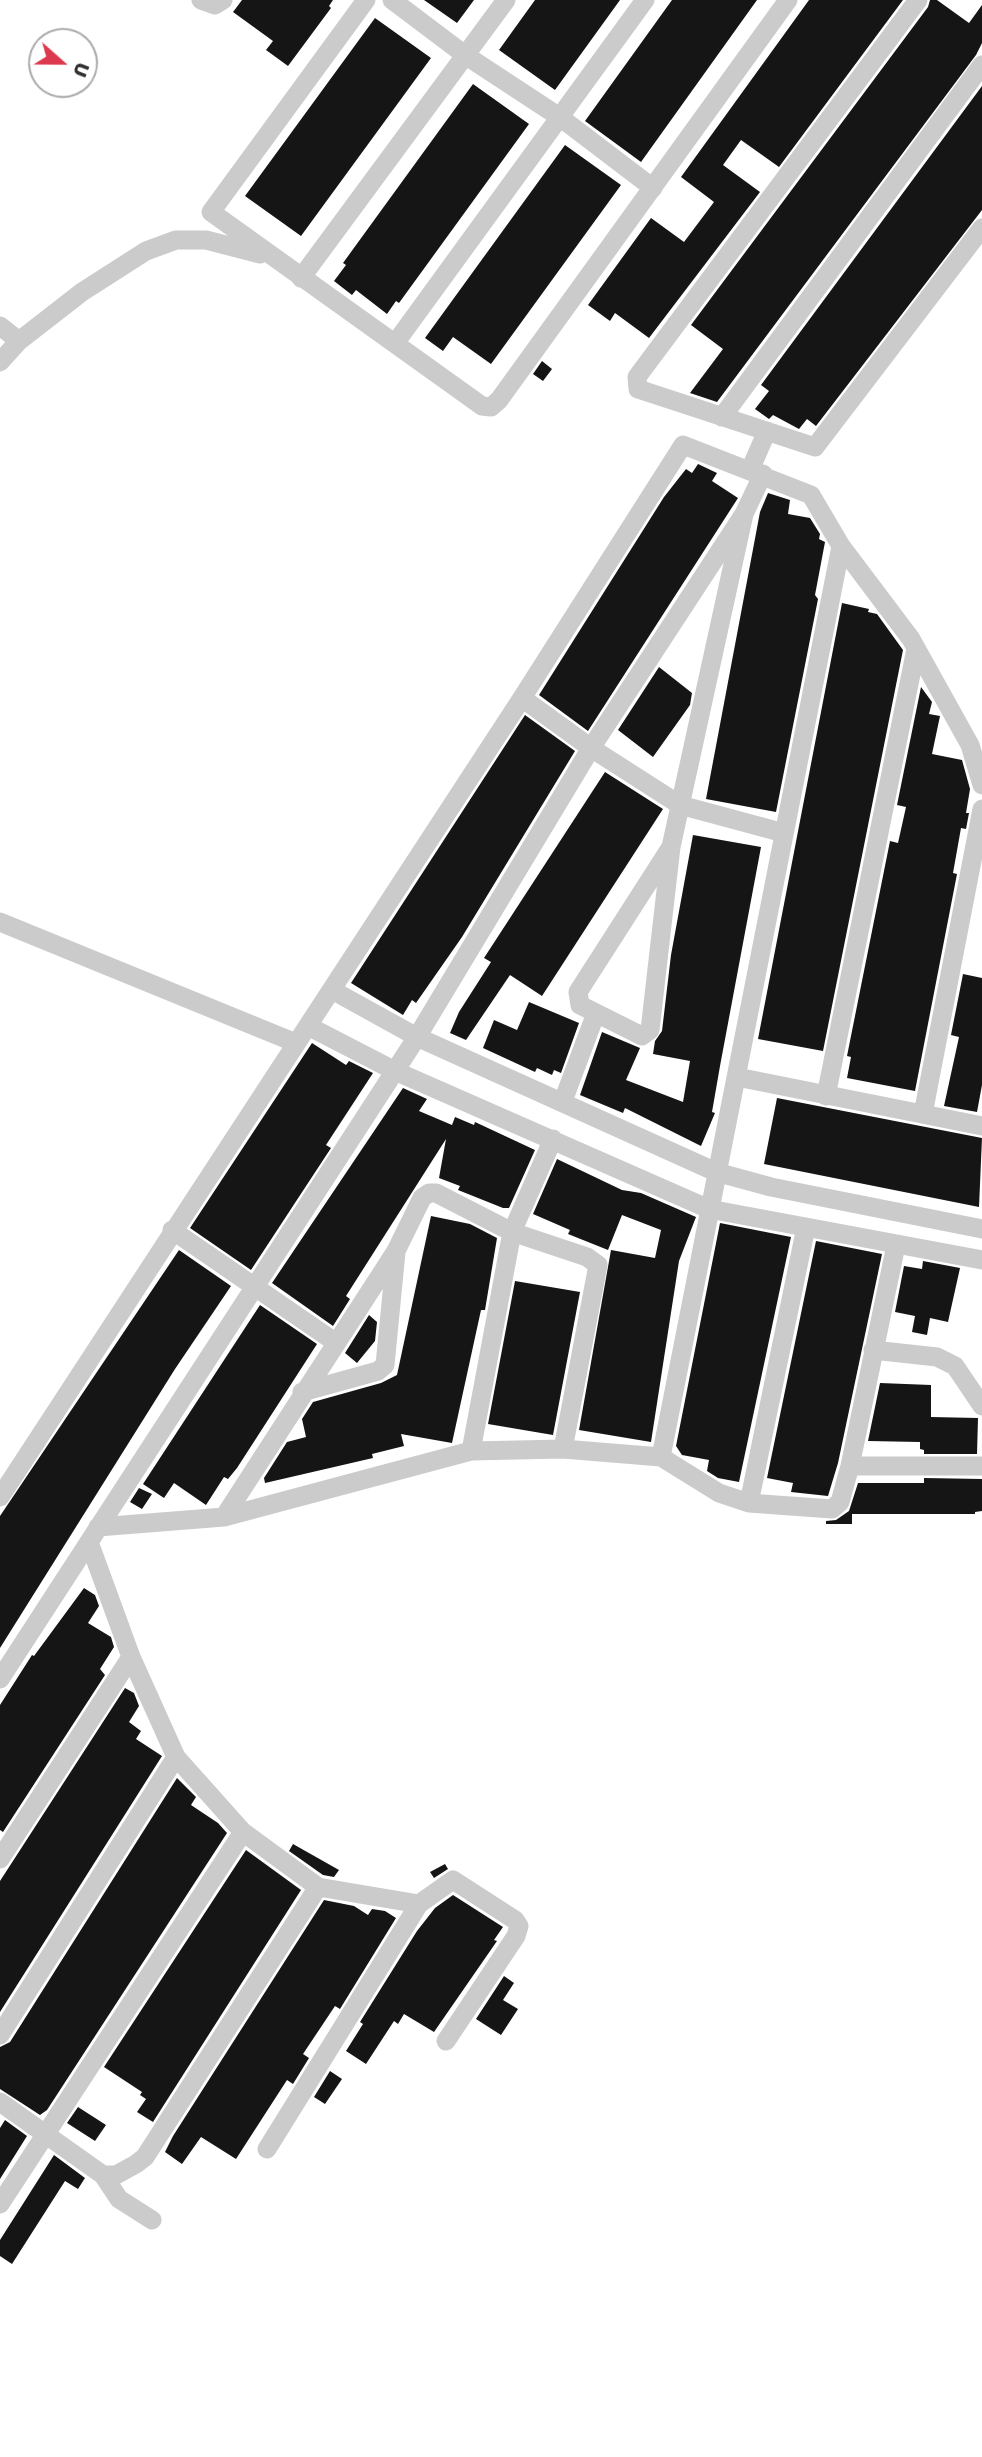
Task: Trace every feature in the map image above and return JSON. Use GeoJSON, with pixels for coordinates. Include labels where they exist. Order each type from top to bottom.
{"type":"FeatureCollection","features":[{"type":"Feature","properties":{"kind":"street"},"geometry":{"type":"LineString","coordinates":[[201,0],[215,5],[223,0]]}},
{"type":"Feature","properties":{"kind":"street"},"geometry":{"type":"LineString","coordinates":[[366,0],[210,210],[482,406],[491,407],[499,400],[788,0]]}},
{"type":"Feature","properties":{"kind":"street"},"geometry":{"type":"LineString","coordinates":[[392,0],[465,55],[561,118],[653,188]]}},
{"type":"Feature","properties":{"kind":"street"},"geometry":{"type":"LineString","coordinates":[[302,278],[506,0]]}},
{"type":"Feature","properties":{"kind":"street"},"geometry":{"type":"LineString","coordinates":[[396,342],[645,0]]}},
{"type":"Feature","properties":{"kind":"street"},"geometry":{"type":"LineString","coordinates":[[918,0],[637,377],[636,385],[641,392],[722,417],[759,456],[811,495],[841,546],[902,623],[970,745],[982,785]]}},
{"type":"Feature","properties":{"kind":"street"},"geometry":{"type":"LineString","coordinates":[[722,417],[982,65]]}},
{"type":"Feature","properties":{"kind":"street"},"geometry":{"type":"LineString","coordinates":[[0,1497],[522,698],[681,447],[759,456],[815,447],[823,441],[982,228]]}},
{"type":"Feature","properties":{"kind":"street"},"geometry":{"type":"LineString","coordinates":[[0,362],[19,341],[82,292],[146,251],[176,240],[206,240],[272,257]]}},
{"type":"Feature","properties":{"kind":"street"},"geometry":{"type":"LineString","coordinates":[[0,326],[19,341]]}},
{"type":"Feature","properties":{"kind":"street"},"geometry":{"type":"LineString","coordinates":[[671,846],[578,992],[580,1005],[642,1036],[650,1030],[671,846],[759,456]]}},
{"type":"Feature","properties":{"kind":"street"},"geometry":{"type":"LineString","coordinates":[[0,1679],[417,1037],[591,748],[744,514]]}},
{"type":"Feature","properties":{"kind":"street"},"geometry":{"type":"LineString","coordinates":[[661,1457],[841,546]]}},
{"type":"Feature","properties":{"kind":"street"},"geometry":{"type":"LineString","coordinates":[[826,1096],[916,649]]}},
{"type":"Feature","properties":{"kind":"street"},"geometry":{"type":"LineString","coordinates":[[522,698],[591,748],[680,804],[784,833]]}},
{"type":"Feature","properties":{"kind":"street"},"geometry":{"type":"LineString","coordinates":[[923,1114],[982,809]]}},
{"type":"Feature","properties":{"kind":"street"},"geometry":{"type":"LineString","coordinates":[[0,922],[296,1043]]}},
{"type":"Feature","properties":{"kind":"street"},"geometry":{"type":"LineString","coordinates":[[308,1026],[395,1071],[709,1209],[979,1259],[982,1229],[771,1187],[716,1172],[417,1037],[331,990]]}},
{"type":"Feature","properties":{"kind":"street"},"geometry":{"type":"LineString","coordinates":[[562,1101],[596,1013]]}},
{"type":"Feature","properties":{"kind":"street"},"geometry":{"type":"LineString","coordinates":[[737,1077],[982,1126]]}},
{"type":"Feature","properties":{"kind":"street"},"geometry":{"type":"LineString","coordinates":[[471,1451],[512,1232],[553,1139]]}},
{"type":"Feature","properties":{"kind":"street"},"geometry":{"type":"LineString","coordinates":[[224,1517],[302,1392],[396,1251],[422,1198],[429,1193],[436,1193],[512,1232],[587,1257],[598,1265],[563,1449]]}},
{"type":"Feature","properties":{"kind":"street"},"geometry":{"type":"LineString","coordinates":[[749,1503],[806,1227]]}},
{"type":"Feature","properties":{"kind":"street"},"geometry":{"type":"LineString","coordinates":[[172,1230],[335,1342]]}},
{"type":"Feature","properties":{"kind":"street"},"geometry":{"type":"LineString","coordinates":[[94,1535],[224,1517],[471,1451],[563,1449],[661,1457],[719,1493],[749,1503],[832,1509],[840,1502],[850,1466],[896,1245]]}},
{"type":"Feature","properties":{"kind":"street"},"geometry":{"type":"LineString","coordinates":[[302,1392],[378,1371],[385,1365],[396,1251]]}},
{"type":"Feature","properties":{"kind":"street"},"geometry":{"type":"LineString","coordinates":[[873,1350],[937,1357],[955,1366],[982,1406]]}},
{"type":"Feature","properties":{"kind":"street"},"geometry":{"type":"LineString","coordinates":[[850,1466],[982,1466]]}},
{"type":"Feature","properties":{"kind":"street"},"geometry":{"type":"LineString","coordinates":[[94,1535],[131,1657],[176,1757],[243,1832],[318,1886],[419,1904]]}},
{"type":"Feature","properties":{"kind":"street"},"geometry":{"type":"LineString","coordinates":[[0,1859],[131,1657]]}},
{"type":"Feature","properties":{"kind":"street"},"geometry":{"type":"LineString","coordinates":[[0,2035],[176,1757]]}},
{"type":"Feature","properties":{"kind":"street"},"geometry":{"type":"LineString","coordinates":[[0,2204],[243,1832]]}},
{"type":"Feature","properties":{"kind":"street"},"geometry":{"type":"LineString","coordinates":[[267,2149],[419,1904],[453,1880],[515,1920],[519,1926],[516,1936],[446,2042]]}},
{"type":"Feature","properties":{"kind":"street"},"geometry":{"type":"LineString","coordinates":[[103,2175],[116,2175],[145,2157],[318,1886]]}},
{"type":"Feature","properties":{"kind":"street"},"geometry":{"type":"LineString","coordinates":[[0,2102],[103,2175],[119,2199],[152,2220]]}},
{"type":"Feature","properties":{"kind":"building"},"geometry":{"type":"Polygon","coordinates":[[[242,0],[333,0],[329,6],[331,8],[288,66],[266,50],[273,41],[233,12],[242,0]]]}},
{"type":"Feature","properties":{"kind":"building"},"geometry":{"type":"Polygon","coordinates":[[[424,0],[474,0],[457,23],[424,0]]]}},
{"type":"Feature","properties":{"kind":"building"},"geometry":{"type":"Polygon","coordinates":[[[535,0],[620,0],[555,90],[499,50],[535,0]]]}},
{"type":"Feature","properties":{"kind":"building"},"geometry":{"type":"Polygon","coordinates":[[[672,0],[757,0],[641,162],[585,121],[672,0]]]}},
{"type":"Feature","properties":{"kind":"building"},"geometry":{"type":"Polygon","coordinates":[[[809,0],[903,0],[779,167],[741,140],[723,165],[760,192],[649,338],[615,313],[610,321],[588,305],[651,218],[684,242],[714,202],[681,177],[809,0]]]}},
{"type":"Feature","properties":{"kind":"building"},"geometry":{"type":"Polygon","coordinates":[[[930,0],[937,0],[969,23],[982,5],[982,43],[976,55],[717,402],[690,393],[723,349],[691,325],[928,7],[930,0]]]}},
{"type":"Feature","properties":{"kind":"building"},"geometry":{"type":"Polygon","coordinates":[[[375,18],[431,58],[301,236],[245,196],[375,18]]]}},
{"type":"Feature","properties":{"kind":"building"},"geometry":{"type":"Polygon","coordinates":[[[473,84],[529,124],[399,303],[396,301],[387,314],[356,290],[352,295],[334,281],[346,265],[343,263],[473,84]]]}},
{"type":"Feature","properties":{"kind":"building"},"geometry":{"type":"Polygon","coordinates":[[[982,86],[982,210],[816,426],[807,419],[799,429],[773,415],[769,419],[755,409],[769,391],[761,385],[982,86]]]}},
{"type":"Feature","properties":{"kind":"building"},"geometry":{"type":"Polygon","coordinates":[[[565,145],[621,185],[491,364],[453,337],[443,351],[425,338],[565,145]]]}},
{"type":"Feature","properties":{"kind":"building"},"geometry":{"type":"Polygon","coordinates":[[[542,361],[552,369],[543,381],[533,374],[542,361]]]}},
{"type":"Feature","properties":{"kind":"building"},"geometry":{"type":"Polygon","coordinates":[[[698,464],[717,473],[712,481],[738,498],[588,731],[539,695],[664,497],[686,469],[692,473],[698,464]]]}},
{"type":"Feature","properties":{"kind":"building"},"geometry":{"type":"Polygon","coordinates":[[[768,493],[790,500],[788,514],[810,518],[820,534],[819,539],[825,542],[815,595],[818,599],[776,812],[706,799],[760,512],[768,493]]]}},
{"type":"Feature","properties":{"kind":"building"},"geometry":{"type":"Polygon","coordinates":[[[842,603],[869,609],[868,612],[877,614],[903,650],[823,1051],[758,1039],[842,603]]]}},
{"type":"Feature","properties":{"kind":"building"},"geometry":{"type":"Polygon","coordinates":[[[659,667],[692,693],[690,705],[653,757],[618,730],[659,667]]]}},
{"type":"Feature","properties":{"kind":"building"},"geometry":{"type":"Polygon","coordinates":[[[921,687],[932,702],[929,714],[940,716],[932,754],[962,760],[970,789],[966,813],[969,813],[966,829],[961,828],[953,873],[957,874],[915,1091],[847,1078],[851,1057],[847,1056],[890,841],[898,843],[906,807],[897,805],[921,687]]]}},
{"type":"Feature","properties":{"kind":"building"},"geometry":{"type":"Polygon","coordinates":[[[525,715],[575,751],[462,937],[416,1003],[412,1000],[403,1015],[351,983],[525,715]]]}},
{"type":"Feature","properties":{"kind":"building"},"geometry":{"type":"Polygon","coordinates":[[[605,772],[663,809],[542,996],[510,975],[466,1040],[450,1033],[459,1012],[491,962],[484,958],[605,772]]]}},
{"type":"Feature","properties":{"kind":"building"},"geometry":{"type":"Polygon","coordinates":[[[693,835],[761,847],[712,1112],[715,1113],[701,1146],[625,1108],[623,1113],[580,1095],[602,1032],[640,1048],[626,1080],[683,1102],[690,1061],[653,1054],[655,1041],[662,1031],[671,955],[693,835]]]}},
{"type":"Feature","properties":{"kind":"building"},"geometry":{"type":"Polygon","coordinates":[[[963,974],[982,978],[982,1085],[977,1112],[944,1106],[959,1037],[951,1035],[963,974]]]}},
{"type":"Feature","properties":{"kind":"building"},"geometry":{"type":"Polygon","coordinates":[[[529,1002],[579,1023],[561,1073],[554,1070],[552,1075],[537,1068],[535,1072],[483,1048],[494,1020],[517,1030],[529,1002]]]}},
{"type":"Feature","properties":{"kind":"building"},"geometry":{"type":"Polygon","coordinates":[[[312,1043],[346,1065],[349,1061],[373,1073],[326,1145],[331,1148],[251,1270],[190,1228],[312,1043]]]}},
{"type":"Feature","properties":{"kind":"building"},"geometry":{"type":"Polygon","coordinates":[[[403,1088],[427,1099],[419,1111],[452,1125],[455,1117],[474,1125],[475,1122],[535,1150],[509,1208],[503,1208],[458,1190],[460,1186],[439,1178],[446,1139],[346,1296],[350,1299],[333,1326],[272,1283],[403,1088]]]}},
{"type":"Feature","properties":{"kind":"building"},"geometry":{"type":"Polygon","coordinates":[[[777,1098],[982,1138],[979,1207],[764,1164],[777,1098]]]}},
{"type":"Feature","properties":{"kind":"building"},"geometry":{"type":"Polygon","coordinates":[[[557,1159],[622,1190],[641,1193],[696,1217],[679,1261],[651,1442],[579,1430],[611,1250],[655,1258],[661,1230],[622,1215],[608,1250],[568,1234],[570,1230],[533,1214],[557,1159]]]}},
{"type":"Feature","properties":{"kind":"building"},"geometry":{"type":"Polygon","coordinates":[[[431,1216],[470,1224],[497,1238],[485,1310],[481,1310],[452,1443],[401,1434],[404,1446],[372,1454],[373,1458],[265,1483],[264,1478],[287,1442],[306,1437],[302,1419],[313,1402],[381,1383],[397,1375],[431,1216]]]}},
{"type":"Feature","properties":{"kind":"building"},"geometry":{"type":"Polygon","coordinates":[[[720,1223],[791,1237],[739,1482],[718,1478],[707,1471],[709,1460],[682,1455],[676,1446],[720,1223]]]}},
{"type":"Feature","properties":{"kind":"building"},"geometry":{"type":"Polygon","coordinates":[[[816,1241],[882,1254],[838,1463],[828,1496],[791,1492],[793,1483],[767,1478],[816,1241]]]}},
{"type":"Feature","properties":{"kind":"building"},"geometry":{"type":"Polygon","coordinates":[[[179,1250],[231,1286],[175,1369],[0,1648],[0,1516],[179,1250]]]}},
{"type":"Feature","properties":{"kind":"building"},"geometry":{"type":"Polygon","coordinates":[[[923,1261],[960,1268],[948,1322],[930,1318],[927,1335],[912,1332],[915,1316],[895,1312],[904,1266],[922,1269],[923,1261]]]}},
{"type":"Feature","properties":{"kind":"building"},"geometry":{"type":"Polygon","coordinates":[[[515,1281],[580,1292],[553,1435],[488,1424],[515,1281]]]}},
{"type":"Feature","properties":{"kind":"building"},"geometry":{"type":"Polygon","coordinates":[[[260,1305],[317,1344],[237,1468],[228,1479],[224,1477],[206,1505],[174,1483],[164,1498],[143,1484],[260,1305]]]}},
{"type":"Feature","properties":{"kind":"building"},"geometry":{"type":"Polygon","coordinates":[[[369,1315],[377,1322],[375,1341],[357,1363],[345,1353],[369,1315]]]}},
{"type":"Feature","properties":{"kind":"building"},"geometry":{"type":"Polygon","coordinates":[[[880,1383],[931,1385],[931,1417],[978,1418],[977,1454],[924,1454],[924,1450],[920,1449],[920,1442],[868,1441],[880,1383]]]}},
{"type":"Feature","properties":{"kind":"building"},"geometry":{"type":"Polygon","coordinates":[[[924,1478],[982,1479],[982,1511],[975,1514],[852,1514],[852,1524],[826,1524],[826,1521],[836,1520],[849,1511],[858,1483],[924,1483],[924,1478]]]}},
{"type":"Feature","properties":{"kind":"building"},"geometry":{"type":"Polygon","coordinates":[[[139,1488],[152,1494],[142,1509],[130,1502],[139,1488]]]}},
{"type":"Feature","properties":{"kind":"building"},"geometry":{"type":"Polygon","coordinates":[[[84,1588],[95,1595],[99,1606],[88,1623],[111,1637],[114,1647],[100,1669],[105,1675],[3,1832],[0,1830],[0,1705],[32,1655],[34,1656],[84,1588]]]}},
{"type":"Feature","properties":{"kind":"building"},"geometry":{"type":"Polygon","coordinates":[[[125,1688],[134,1693],[139,1706],[129,1722],[141,1731],[136,1739],[162,1756],[0,2012],[0,1881],[125,1688]]]}},
{"type":"Feature","properties":{"kind":"building"},"geometry":{"type":"Polygon","coordinates":[[[177,1778],[196,1797],[191,1805],[218,1823],[227,1833],[47,2110],[40,2115],[0,2089],[0,2047],[10,2042],[177,1778]]]}},
{"type":"Feature","properties":{"kind":"building"},"geometry":{"type":"Polygon","coordinates":[[[293,1844],[339,1870],[334,1877],[323,1875],[289,1851],[293,1844]]]}},
{"type":"Feature","properties":{"kind":"building"},"geometry":{"type":"Polygon","coordinates":[[[246,1850],[301,1890],[153,2122],[137,2112],[146,2099],[140,2095],[142,2092],[104,2067],[246,1850]]]}},
{"type":"Feature","properties":{"kind":"building"},"geometry":{"type":"Polygon","coordinates":[[[445,1864],[448,1869],[434,1878],[430,1872],[445,1864]]]}},
{"type":"Feature","properties":{"kind":"building"},"geometry":{"type":"Polygon","coordinates":[[[453,1895],[503,1927],[494,1940],[497,1941],[434,2032],[404,2014],[398,2024],[394,2021],[366,2064],[346,2051],[363,2024],[360,2022],[417,1931],[435,1908],[453,1895]]]}},
{"type":"Feature","properties":{"kind":"building"},"geometry":{"type":"Polygon","coordinates":[[[324,1900],[354,1906],[368,1915],[372,1909],[385,1911],[396,1918],[340,2009],[335,2006],[303,2054],[309,2058],[293,2084],[287,2080],[236,2159],[201,2137],[182,2164],[165,2152],[173,2136],[324,1900]]]}},
{"type":"Feature","properties":{"kind":"building"},"geometry":{"type":"Polygon","coordinates":[[[504,1976],[514,1983],[503,2000],[518,2009],[501,2035],[476,2019],[504,1976]]]}},
{"type":"Feature","properties":{"kind":"building"},"geometry":{"type":"Polygon","coordinates":[[[330,2071],[342,2079],[325,2104],[314,2097],[330,2071]]]}},
{"type":"Feature","properties":{"kind":"building"},"geometry":{"type":"Polygon","coordinates":[[[78,2107],[106,2125],[95,2141],[67,2123],[78,2107]]]}},
{"type":"Feature","properties":{"kind":"building"},"geometry":{"type":"Polygon","coordinates":[[[5,2120],[27,2136],[0,2179],[0,2128],[5,2120]]]}},
{"type":"Feature","properties":{"kind":"building"},"geometry":{"type":"Polygon","coordinates":[[[54,2155],[85,2178],[78,2189],[65,2181],[12,2264],[0,2256],[0,2240],[54,2155]]]}}]}
